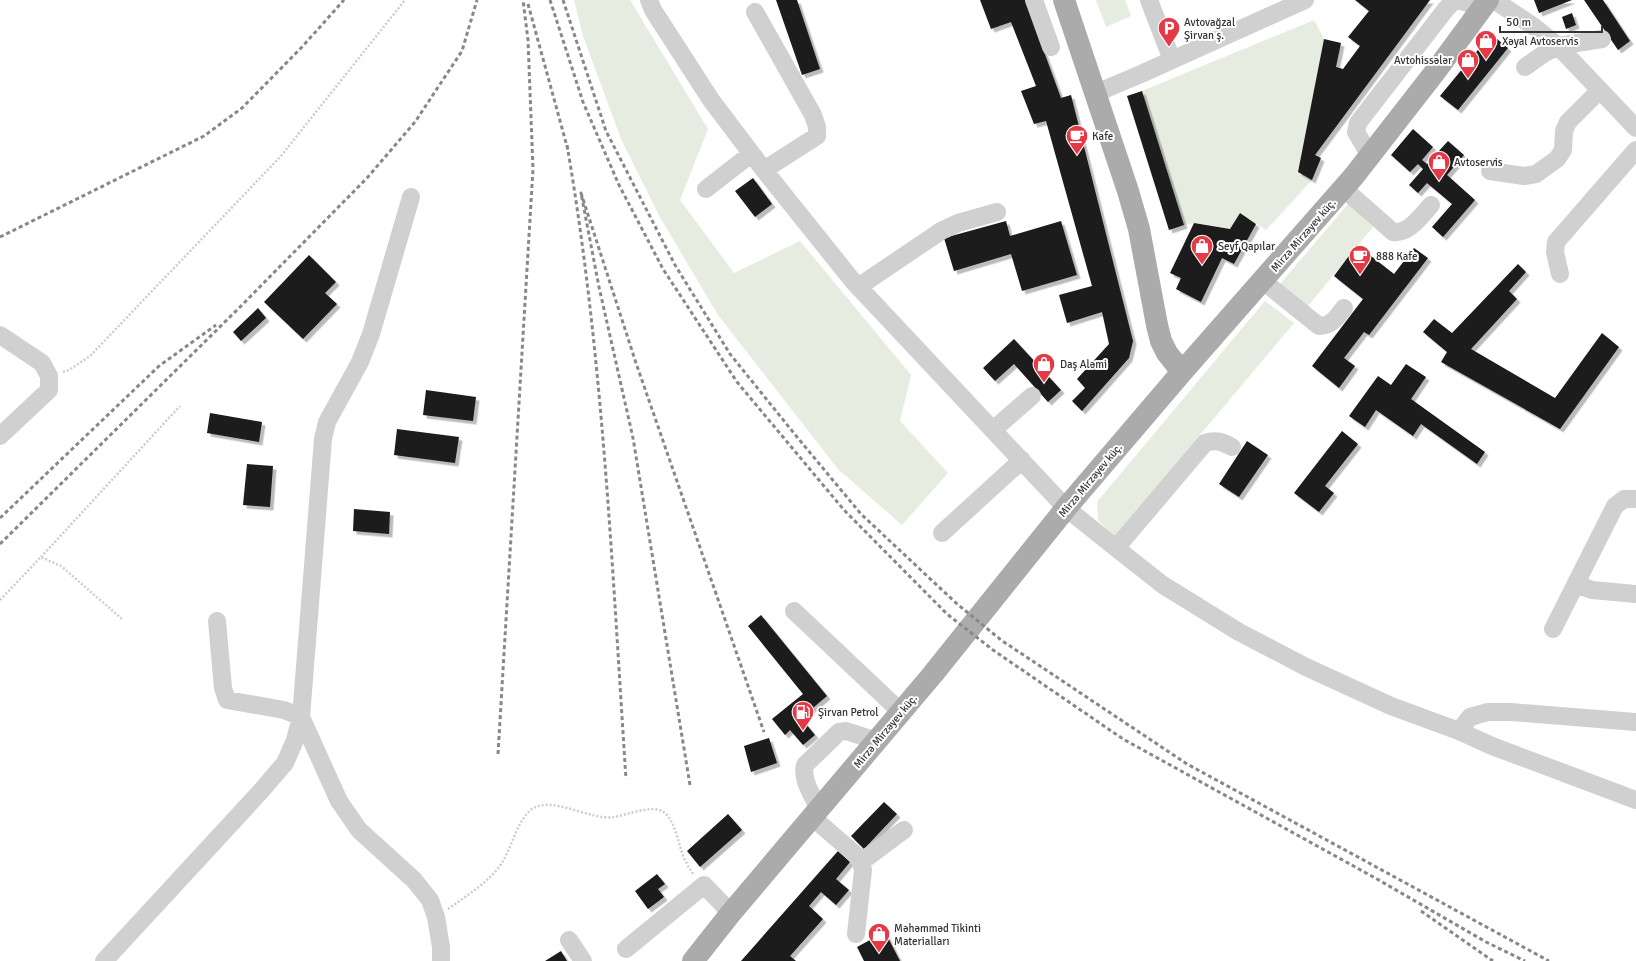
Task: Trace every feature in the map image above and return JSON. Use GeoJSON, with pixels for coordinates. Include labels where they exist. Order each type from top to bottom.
{"type":"FeatureCollection","features":[{"type":"Feature","properties":{"kind":"main road"},"geometry":{"type":"LineString","coordinates":[[1064,0],[1096,93],[1139,229],[1156,325],[1161,341],[1167,353],[1182,372]]}},
{"type":"Feature","properties":{"kind":"main road","name":"Mirzə Mirzəyev küç."},"geometry":{"type":"LineString","coordinates":[[693,961],[731,913],[901,712],[1066,508],[1182,372],[1344,189],[1488,3]]}},
{"type":"Feature","properties":{"kind":"street"},"geometry":{"type":"LineString","coordinates":[[648,0],[711,100],[764,170],[858,287],[1066,508],[1163,585],[1239,632],[1306,667],[1391,706],[1636,800]]}},
{"type":"Feature","properties":{"kind":"street"},"geometry":{"type":"LineString","coordinates":[[1034,0],[1051,47]]}},
{"type":"Feature","properties":{"kind":"street"},"geometry":{"type":"LineString","coordinates":[[1149,0],[1172,60]]}},
{"type":"Feature","properties":{"kind":"street"},"geometry":{"type":"LineString","coordinates":[[1096,93],[1304,0]]}},
{"type":"Feature","properties":{"kind":"street"},"geometry":{"type":"LineString","coordinates":[[1370,156],[1356,132],[1358,123],[1446,9],[1458,0],[1488,3],[1533,26],[1558,46],[1636,128]]}},
{"type":"Feature","properties":{"kind":"street"},"geometry":{"type":"LineString","coordinates":[[755,12],[813,115],[817,127],[816,136],[764,170]]}},
{"type":"Feature","properties":{"kind":"street"},"geometry":{"type":"LineString","coordinates":[[1525,67],[1545,52],[1558,46],[1602,39]]}},
{"type":"Feature","properties":{"kind":"street"},"geometry":{"type":"LineString","coordinates":[[1490,171],[1524,176],[1536,174],[1557,159],[1563,150],[1564,131],[1568,122],[1600,90]]}},
{"type":"Feature","properties":{"kind":"street"},"geometry":{"type":"LineString","coordinates":[[1560,274],[1555,252],[1556,242],[1636,150]]}},
{"type":"Feature","properties":{"kind":"street"},"geometry":{"type":"LineString","coordinates":[[706,189],[752,154]]}},
{"type":"Feature","properties":{"kind":"street"},"geometry":{"type":"LineString","coordinates":[[1344,189],[1392,232],[1400,233],[1406,230],[1432,205]]}},
{"type":"Feature","properties":{"kind":"street"},"geometry":{"type":"LineString","coordinates":[[104,961],[261,791],[285,763],[295,740],[301,717],[323,439],[327,422],[360,362],[371,334],[411,197]]}},
{"type":"Feature","properties":{"kind":"street"},"geometry":{"type":"LineString","coordinates":[[858,287],[941,231],[958,223],[997,212]]}},
{"type":"Feature","properties":{"kind":"street"},"geometry":{"type":"LineString","coordinates":[[1263,280],[1319,326],[1326,326],[1332,323],[1344,308]]}},
{"type":"Feature","properties":{"kind":"street"},"geometry":{"type":"LineString","coordinates":[[0,335],[42,363],[49,376],[49,390],[0,436]]}},
{"type":"Feature","properties":{"kind":"street"},"geometry":{"type":"LineString","coordinates":[[993,430],[1032,396]]}},
{"type":"Feature","properties":{"kind":"street"},"geometry":{"type":"LineString","coordinates":[[1116,548],[1205,443],[1213,440],[1220,441],[1232,447]]}},
{"type":"Feature","properties":{"kind":"street"},"geometry":{"type":"LineString","coordinates":[[942,533],[1022,460]]}},
{"type":"Feature","properties":{"kind":"street"},"geometry":{"type":"LineString","coordinates":[[1553,629],[1615,506],[1624,499],[1636,499]]}},
{"type":"Feature","properties":{"kind":"street"},"geometry":{"type":"LineString","coordinates":[[1576,584],[1592,590],[1636,594]]}},
{"type":"Feature","properties":{"kind":"street"},"geometry":{"type":"LineString","coordinates":[[794,611],[901,712]]}},
{"type":"Feature","properties":{"kind":"street"},"geometry":{"type":"LineString","coordinates":[[217,621],[223,688],[227,700],[284,710],[301,717],[339,801],[359,830],[414,880],[430,900],[436,917],[441,947],[441,961]]}},
{"type":"Feature","properties":{"kind":"street"},"geometry":{"type":"LineString","coordinates":[[1459,731],[1470,717],[1488,712],[1511,712],[1636,722]]}},
{"type":"Feature","properties":{"kind":"street"},"geometry":{"type":"LineString","coordinates":[[856,934],[863,870],[861,862],[816,813],[803,772],[805,765],[840,732],[846,730],[877,741]]}},
{"type":"Feature","properties":{"kind":"street"},"geometry":{"type":"LineString","coordinates":[[861,862],[904,830]]}},
{"type":"Feature","properties":{"kind":"street"},"geometry":{"type":"LineString","coordinates":[[626,949],[704,885],[731,913]]}},
{"type":"Feature","properties":{"kind":"street"},"geometry":{"type":"LineString","coordinates":[[569,940],[583,961]]}},
{"type":"Feature","properties":{"kind":"path"},"geometry":{"type":"LineString","coordinates":[[49,376],[69,370],[90,356],[281,156],[405,0]]}},
{"type":"Feature","properties":{"kind":"path"},"geometry":{"type":"LineString","coordinates":[[0,600],[180,406]]}},
{"type":"Feature","properties":{"kind":"path"},"geometry":{"type":"LineString","coordinates":[[41,557],[61,566],[122,619]]}},
{"type":"Feature","properties":{"kind":"path"},"geometry":{"type":"LineString","coordinates":[[436,917],[483,884],[500,867],[524,817],[533,808],[544,805],[602,818],[614,818],[651,809],[661,811],[669,817],[685,862],[695,877],[704,885]]}},
{"type":"Feature","properties":{"kind":"shaded area"},"geometry":{"type":"Polygon","coordinates":[[[574,0],[630,0],[708,129],[680,200],[734,273],[800,241],[911,375],[900,421],[948,473],[902,525],[838,469],[718,315],[661,219],[621,139],[583,36],[574,0]]]}},
{"type":"Feature","properties":{"kind":"shaded area"},"geometry":{"type":"Polygon","coordinates":[[[1096,0],[1125,0],[1131,16],[1106,27],[1096,0]]]}},
{"type":"Feature","properties":{"kind":"shaded area"},"geometry":{"type":"Polygon","coordinates":[[[1314,20],[1324,39],[1298,172],[1312,180],[1266,230],[1240,213],[1230,229],[1194,223],[1184,225],[1142,91],[1314,20]]]}},
{"type":"Feature","properties":{"kind":"shaded area"},"geometry":{"type":"Polygon","coordinates":[[[1348,204],[1373,227],[1308,306],[1280,284],[1348,204]]]}},
{"type":"Feature","properties":{"kind":"shaded area"},"geometry":{"type":"Polygon","coordinates":[[[1265,301],[1294,323],[1115,536],[1098,520],[1097,502],[1265,301]]]}},
{"type":"Feature","properties":{"kind":"building"},"geometry":{"type":"Polygon","coordinates":[[[776,0],[797,0],[820,69],[802,75],[776,0]]]}},
{"type":"Feature","properties":{"kind":"building"},"geometry":{"type":"Polygon","coordinates":[[[980,0],[1025,0],[1061,98],[1071,95],[1133,341],[1129,358],[1082,411],[1072,401],[1085,388],[1077,379],[1109,344],[1102,312],[1067,323],[1059,295],[1092,286],[1046,121],[1034,124],[1021,91],[1036,86],[1011,22],[991,29],[980,0]]]}},
{"type":"Feature","properties":{"kind":"building"},"geometry":{"type":"Polygon","coordinates":[[[1355,0],[1430,0],[1315,155],[1321,158],[1312,180],[1298,172],[1324,39],[1341,43],[1336,67],[1343,69],[1360,46],[1348,37],[1369,11],[1355,0]]]}},
{"type":"Feature","properties":{"kind":"building"},"geometry":{"type":"Polygon","coordinates":[[[1534,0],[1572,0],[1539,13],[1534,0]]]}},
{"type":"Feature","properties":{"kind":"building"},"geometry":{"type":"Polygon","coordinates":[[[1584,0],[1603,0],[1630,41],[1618,50],[1584,0]]]}},
{"type":"Feature","properties":{"kind":"building"},"geometry":{"type":"Polygon","coordinates":[[[1572,13],[1576,25],[1566,29],[1562,17],[1572,13]]]}},
{"type":"Feature","properties":{"kind":"building"},"geometry":{"type":"Polygon","coordinates":[[[1491,34],[1508,48],[1458,110],[1440,96],[1491,34]]]}},
{"type":"Feature","properties":{"kind":"building"},"geometry":{"type":"Polygon","coordinates":[[[1142,91],[1184,225],[1169,230],[1127,96],[1142,91]]]}},
{"type":"Feature","properties":{"kind":"building"},"geometry":{"type":"Polygon","coordinates":[[[1413,129],[1433,147],[1422,160],[1427,164],[1448,141],[1464,155],[1447,175],[1475,200],[1443,237],[1432,227],[1452,204],[1427,183],[1418,193],[1409,185],[1423,169],[1418,164],[1410,172],[1391,155],[1413,129]]]}},
{"type":"Feature","properties":{"kind":"building"},"geometry":{"type":"Polygon","coordinates":[[[753,178],[772,204],[755,217],[735,191],[753,178]]]}},
{"type":"Feature","properties":{"kind":"building"},"geometry":{"type":"Polygon","coordinates":[[[1240,213],[1256,224],[1234,264],[1222,258],[1201,302],[1176,289],[1181,278],[1170,273],[1194,223],[1230,229],[1240,213]]]}},
{"type":"Feature","properties":{"kind":"building"},"geometry":{"type":"Polygon","coordinates":[[[1006,221],[1010,236],[1061,221],[1077,275],[1022,291],[1011,254],[954,271],[944,238],[1006,221]]]}},
{"type":"Feature","properties":{"kind":"building"},"geometry":{"type":"Polygon","coordinates":[[[1357,245],[1394,274],[1414,248],[1428,258],[1369,335],[1364,332],[1344,358],[1355,366],[1339,388],[1312,366],[1363,299],[1334,276],[1357,245]]]}},
{"type":"Feature","properties":{"kind":"building"},"geometry":{"type":"Polygon","coordinates":[[[309,255],[336,282],[325,293],[337,304],[303,339],[264,302],[309,255]]]}},
{"type":"Feature","properties":{"kind":"building"},"geometry":{"type":"Polygon","coordinates":[[[1518,264],[1526,272],[1509,291],[1517,299],[1471,349],[1555,398],[1602,333],[1619,347],[1560,429],[1441,362],[1447,352],[1423,332],[1434,319],[1452,333],[1518,264]]]}},
{"type":"Feature","properties":{"kind":"building"},"geometry":{"type":"Polygon","coordinates":[[[258,308],[266,318],[241,341],[233,332],[258,308]]]}},
{"type":"Feature","properties":{"kind":"building"},"geometry":{"type":"Polygon","coordinates":[[[1014,339],[1061,390],[1048,402],[1014,364],[995,381],[983,368],[1014,339]]]}},
{"type":"Feature","properties":{"kind":"building"},"geometry":{"type":"Polygon","coordinates":[[[1406,364],[1426,377],[1411,399],[1485,452],[1477,464],[1421,424],[1413,436],[1376,410],[1365,427],[1349,416],[1378,376],[1391,385],[1406,364]]]}},
{"type":"Feature","properties":{"kind":"building"},"geometry":{"type":"Polygon","coordinates":[[[426,390],[476,397],[473,421],[423,415],[426,390]]]}},
{"type":"Feature","properties":{"kind":"building"},"geometry":{"type":"Polygon","coordinates":[[[210,413],[262,422],[259,442],[207,433],[210,413]]]}},
{"type":"Feature","properties":{"kind":"building"},"geometry":{"type":"Polygon","coordinates":[[[397,429],[459,437],[455,463],[394,455],[397,429]]]}},
{"type":"Feature","properties":{"kind":"building"},"geometry":{"type":"Polygon","coordinates":[[[1342,431],[1358,444],[1325,486],[1334,493],[1319,512],[1294,493],[1342,431]]]}},
{"type":"Feature","properties":{"kind":"building"},"geometry":{"type":"Polygon","coordinates":[[[1247,441],[1268,455],[1239,497],[1219,484],[1247,441]]]}},
{"type":"Feature","properties":{"kind":"building"},"geometry":{"type":"Polygon","coordinates":[[[247,464],[273,466],[270,507],[243,505],[247,464]]]}},
{"type":"Feature","properties":{"kind":"building"},"geometry":{"type":"Polygon","coordinates":[[[354,509],[390,512],[389,534],[353,531],[354,509]]]}},
{"type":"Feature","properties":{"kind":"building"},"geometry":{"type":"Polygon","coordinates":[[[761,615],[827,696],[801,718],[815,735],[803,745],[790,730],[785,735],[772,719],[803,694],[748,626],[761,615]]]}},
{"type":"Feature","properties":{"kind":"building"},"geometry":{"type":"Polygon","coordinates":[[[769,738],[777,763],[751,772],[744,746],[769,738]]]}},
{"type":"Feature","properties":{"kind":"building"},"geometry":{"type":"Polygon","coordinates":[[[884,802],[897,814],[864,849],[851,836],[884,802]]]}},
{"type":"Feature","properties":{"kind":"building"},"geometry":{"type":"Polygon","coordinates":[[[728,814],[742,830],[700,867],[687,851],[728,814]]]}},
{"type":"Feature","properties":{"kind":"building"},"geometry":{"type":"Polygon","coordinates":[[[838,851],[850,862],[836,879],[849,890],[836,905],[821,892],[809,906],[823,919],[790,956],[796,961],[741,961],[838,851]]]}},
{"type":"Feature","properties":{"kind":"building"},"geometry":{"type":"Polygon","coordinates":[[[657,874],[665,884],[658,889],[664,897],[648,909],[635,891],[657,874]]]}},
{"type":"Feature","properties":{"kind":"building"},"geometry":{"type":"Polygon","coordinates":[[[885,932],[900,961],[864,961],[857,947],[885,932]]]}},
{"type":"Feature","properties":{"kind":"building"},"geometry":{"type":"Polygon","coordinates":[[[561,951],[567,961],[545,961],[561,951]]]}},
{"type":"Feature","properties":{"kind":"railway"},"geometry":{"type":"LineString","coordinates":[[0,237],[204,136],[242,108],[302,47],[344,0]]}},
{"type":"Feature","properties":{"kind":"railway"},"geometry":{"type":"LineString","coordinates":[[0,544],[240,307],[367,178],[415,122],[462,51],[477,0]]}},
{"type":"Feature","properties":{"kind":"railway"},"geometry":{"type":"LineString","coordinates":[[498,754],[533,169],[528,40],[523,0]]}},
{"type":"Feature","properties":{"kind":"railway"},"geometry":{"type":"LineString","coordinates":[[550,0],[583,102],[619,185],[663,269],[737,382],[844,510],[947,614],[993,650],[1123,739],[1377,879],[1486,942],[1525,961]]}},
{"type":"Feature","properties":{"kind":"railway"},"geometry":{"type":"LineString","coordinates":[[563,0],[606,131],[675,265],[730,354],[861,514],[956,603],[1001,640],[1187,764],[1549,961]]}},
{"type":"Feature","properties":{"kind":"railway"},"geometry":{"type":"LineString","coordinates":[[528,4],[568,150]]}},
{"type":"Feature","properties":{"kind":"railway"},"geometry":{"type":"LineString","coordinates":[[567,145],[579,224],[598,382],[611,540],[626,779]]}},
{"type":"Feature","properties":{"kind":"railway"},"geometry":{"type":"LineString","coordinates":[[690,785],[633,438],[599,287],[581,193],[636,363],[764,732]]}},
{"type":"Feature","properties":{"kind":"railway"},"geometry":{"type":"LineString","coordinates":[[0,518],[159,366],[216,325]]}},
{"type":"Feature","properties":{"kind":"railway"},"geometry":{"type":"LineString","coordinates":[[1421,911],[1493,961]]}},
{"type":"Feature","properties":{"kind":"place","name":"Avtovağzal Şirvan ş."},"geometry":{"type":"Point","coordinates":[1169,48]}},
{"type":"Feature","properties":{"kind":"place","name":"Xəyal Avtoservis"},"geometry":{"type":"Point","coordinates":[1486,60]}},
{"type":"Feature","properties":{"kind":"place","name":"Avtohissələr"},"geometry":{"type":"Point","coordinates":[1468,80]}},
{"type":"Feature","properties":{"kind":"place","name":"Kafe"},"geometry":{"type":"Point","coordinates":[1077,156]}},
{"type":"Feature","properties":{"kind":"place","name":"Avtoservis"},"geometry":{"type":"Point","coordinates":[1439,182]}},
{"type":"Feature","properties":{"kind":"place","name":"Seyf Qapılar"},"geometry":{"type":"Point","coordinates":[1202,266]}},
{"type":"Feature","properties":{"kind":"place","name":"888 Kafe"},"geometry":{"type":"Point","coordinates":[1360,276]}},
{"type":"Feature","properties":{"kind":"place","name":"Daş Aləmi"},"geometry":{"type":"Point","coordinates":[1044,384]}},
{"type":"Feature","properties":{"kind":"place","name":"Şirvan Petrol"},"geometry":{"type":"Point","coordinates":[803,732]}},
{"type":"Feature","properties":{"kind":"place","name":"Məhəmməd Tikinti Materialları"},"geometry":{"type":"Point","coordinates":[879,954]}}]}
